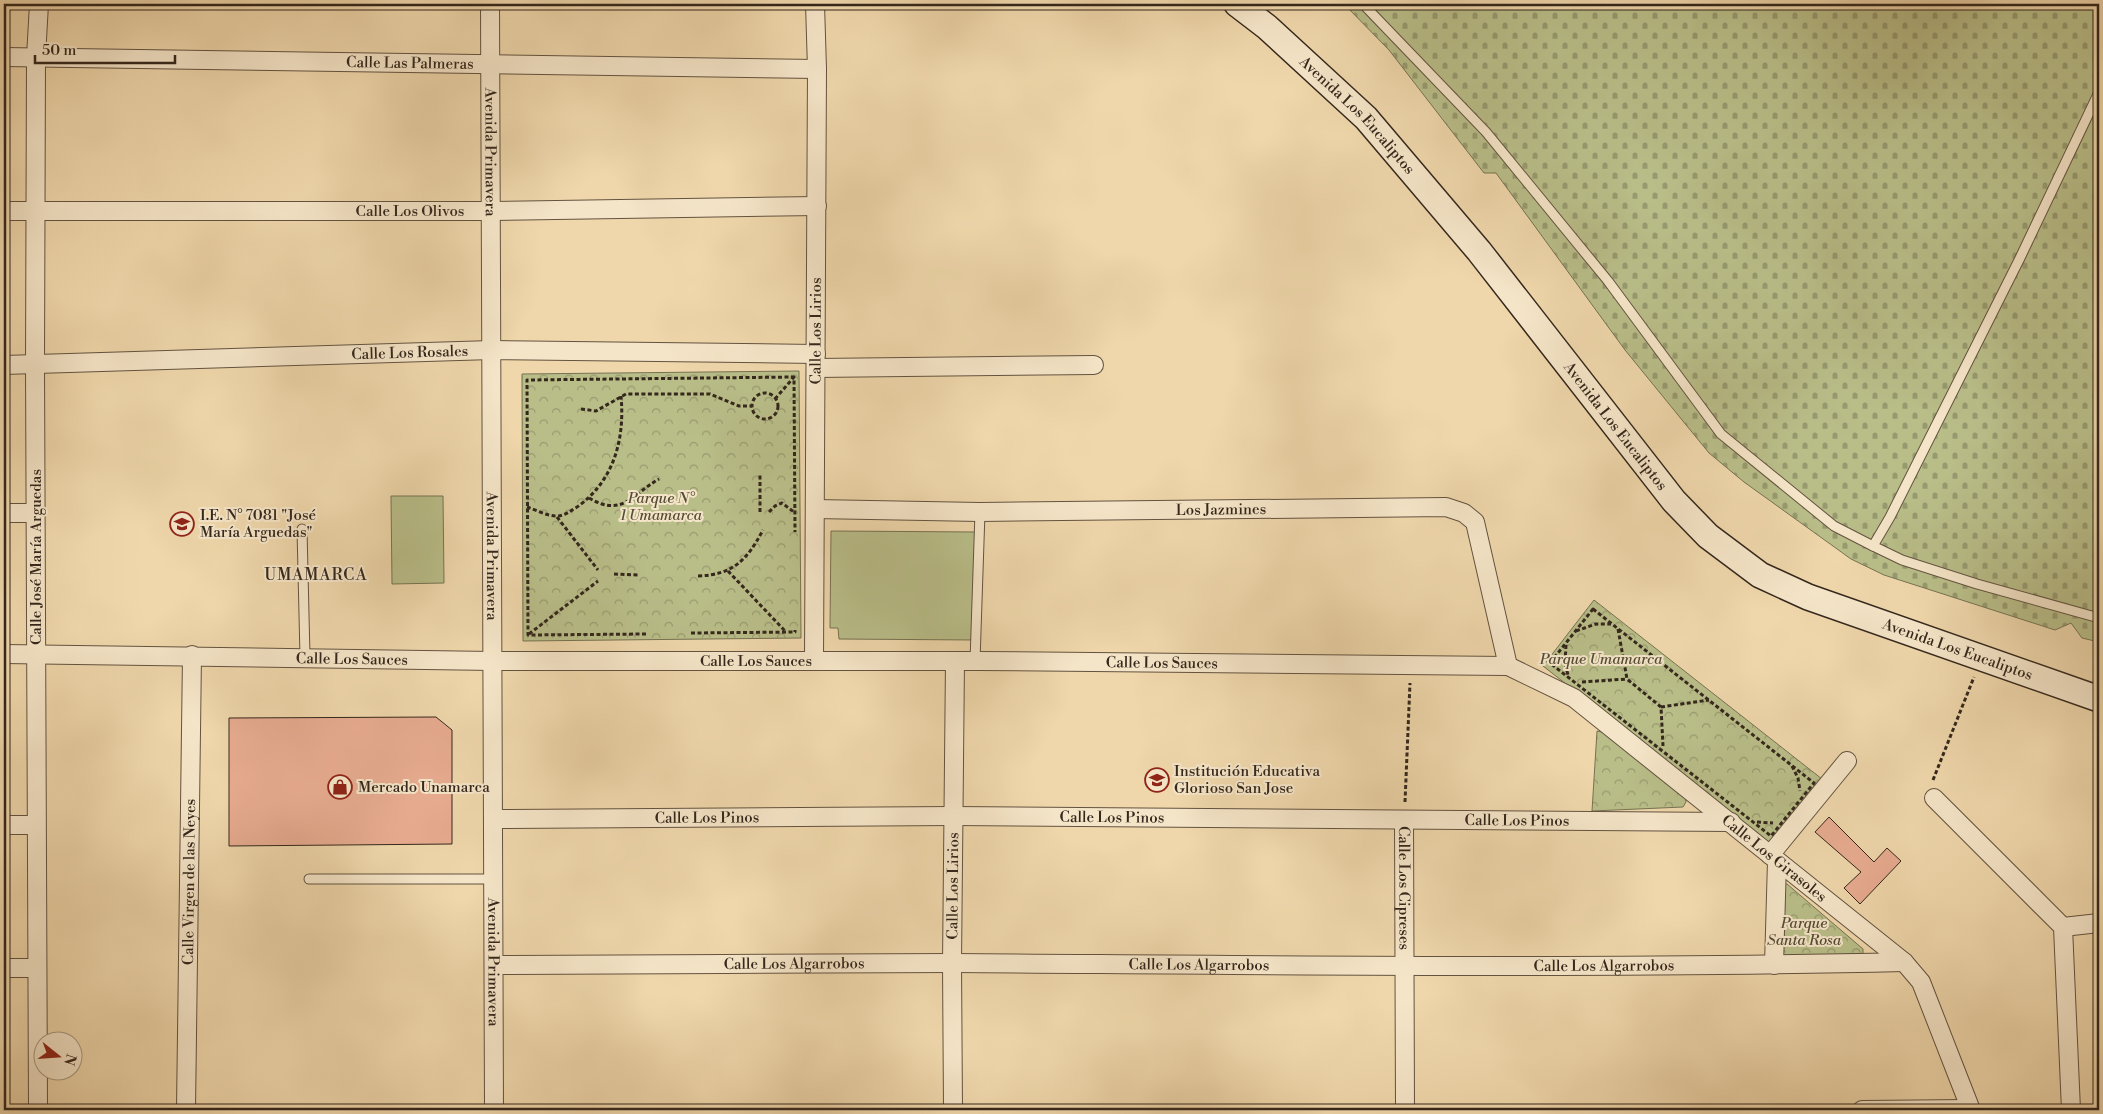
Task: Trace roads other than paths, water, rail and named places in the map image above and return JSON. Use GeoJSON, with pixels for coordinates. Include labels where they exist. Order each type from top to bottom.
{"type":"FeatureCollection","features":[{"type":"Feature","properties":{"kind":"street","name":"Calle José María Arguedas"},"geometry":{"type":"LineString","coordinates":[[38,4],[36,57],[35,365],[38,1110]]}},
{"type":"Feature","properties":{"kind":"street","name":"Avenida Primavera"},"geometry":{"type":"LineString","coordinates":[[490,4],[494,1110]]}},
{"type":"Feature","properties":{"kind":"street","name":"Calle Los Lirios"},"geometry":{"type":"LineString","coordinates":[[814,660],[818,69],[815,4]]}},
{"type":"Feature","properties":{"kind":"street","name":"Avenida Los Eucaliptos"},"geometry":{"type":"LineString","coordinates":[[1237,4],[1267,27],[1366,118],[1479,251],[1674,502],[1708,536],[1760,575],[1808,597],[2099,699]]}},
{"type":"Feature","properties":{"kind":"street","name":"Calle Las Palmeras"},"geometry":{"type":"LineString","coordinates":[[4,57],[818,69]]}},
{"type":"Feature","properties":{"kind":"street","name":"Calle Los Olivos"},"geometry":{"type":"LineString","coordinates":[[4,211],[491,211],[817,206]]}},
{"type":"Feature","properties":{"kind":"street","name":"Calle Los Rosales"},"geometry":{"type":"LineString","coordinates":[[4,365],[492,350],[816,361],[1094,365]]}},
{"type":"Feature","properties":{"kind":"street","name":"Los Jazmines"},"geometry":{"type":"LineString","coordinates":[[815,510],[980,512],[1446,507],[1464,513],[1475,522],[1508,666]]}},
{"type":"Feature","properties":{"kind":"street"},"geometry":{"type":"LineString","coordinates":[[4,513],[36,513]]}},
{"type":"Feature","properties":{"kind":"street","name":"Calle Los Sauces"},"geometry":{"type":"LineString","coordinates":[[4,654],[192,655],[492,661],[814,660],[1508,666]]}},
{"type":"Feature","properties":{"kind":"street","name":"Calle Virgen de las Neyes"},"geometry":{"type":"LineString","coordinates":[[186,1110],[192,655]]}},
{"type":"Feature","properties":{"kind":"street","name":"Calle Los Lirios"},"geometry":{"type":"LineString","coordinates":[[954,1110],[952,964],[955,661]]}},
{"type":"Feature","properties":{"kind":"street","name":"Calle Los Girasoles"},"geometry":{"type":"LineString","coordinates":[[1508,666],[1574,698],[1904,962],[1921,982],[1970,1109]]}},
{"type":"Feature","properties":{"kind":"street"},"geometry":{"type":"LineString","coordinates":[[1774,965],[1774,858],[1847,761]]}},
{"type":"Feature","properties":{"kind":"street"},"geometry":{"type":"LineString","coordinates":[[1934,798],[2063,927],[2071,1110]]}},
{"type":"Feature","properties":{"kind":"street","name":"Calle Los Pinos"},"geometry":{"type":"LineString","coordinates":[[493,819],[953,816],[1731,822]]}},
{"type":"Feature","properties":{"kind":"street","name":"Calle Los Cipreses"},"geometry":{"type":"LineString","coordinates":[[1404,820],[1405,1110]]}},
{"type":"Feature","properties":{"kind":"street"},"geometry":{"type":"LineString","coordinates":[[4,825],[36,825]]}},
{"type":"Feature","properties":{"kind":"street"},"geometry":{"type":"LineString","coordinates":[[2063,927],[2099,923]]}},
{"type":"Feature","properties":{"kind":"street","name":"Calle Los Algarrobos"},"geometry":{"type":"LineString","coordinates":[[494,965],[952,964],[1405,967],[1774,965],[1904,962]]}},
{"type":"Feature","properties":{"kind":"street"},"geometry":{"type":"LineString","coordinates":[[4,968],[36,968]]}},
{"type":"Feature","properties":{"kind":"street"},"geometry":{"type":"LineString","coordinates":[[1862,1110],[1970,1109]]}},
{"type":"Feature","properties":{"kind":"lane"},"geometry":{"type":"LineString","coordinates":[[1363,4],[1486,132],[1608,281],[1721,434],[1834,526],[1873,546],[1902,560],[1977,584],[2099,618]]}},
{"type":"Feature","properties":{"kind":"lane"},"geometry":{"type":"LineString","coordinates":[[1873,546],[1890,517],[2020,258],[2099,92]]}},
{"type":"Feature","properties":{"kind":"lane"},"geometry":{"type":"LineString","coordinates":[[975,661],[980,512]]}},
{"type":"Feature","properties":{"kind":"lane"},"geometry":{"type":"LineString","coordinates":[[302,529],[305,657]]}},
{"type":"Feature","properties":{"kind":"lane"},"geometry":{"type":"LineString","coordinates":[[309,879],[493,879]]}},
{"type":"Feature","properties":{"kind":"place","name":"I.E. N° 7081 \"José María Arguedas\""},"geometry":{"type":"Point","coordinates":[182,524]}},
{"type":"Feature","properties":{"kind":"place","name":"Institución Educativa Glorioso San Jose"},"geometry":{"type":"Point","coordinates":[1157,780]}},
{"type":"Feature","properties":{"kind":"place","name":"Mercado Unamarca"},"geometry":{"type":"Point","coordinates":[340,787]}},
{"type":"Feature","properties":{"kind":"district","name":"UMAMARCA"},"geometry":{"type":"Point","coordinates":[316,574]}},
{"type":"Feature","properties":{"kind":"park label","name":"Parque N° 1 Umamarca"},"geometry":{"type":"Point","coordinates":[661,506]}},
{"type":"Feature","properties":{"kind":"park label","name":"Parque Umamarca"},"geometry":{"type":"Point","coordinates":[1601,659]}},
{"type":"Feature","properties":{"kind":"park label","name":"Parque Santa Rosa"},"geometry":{"type":"Point","coordinates":[1804,932]}}]}
